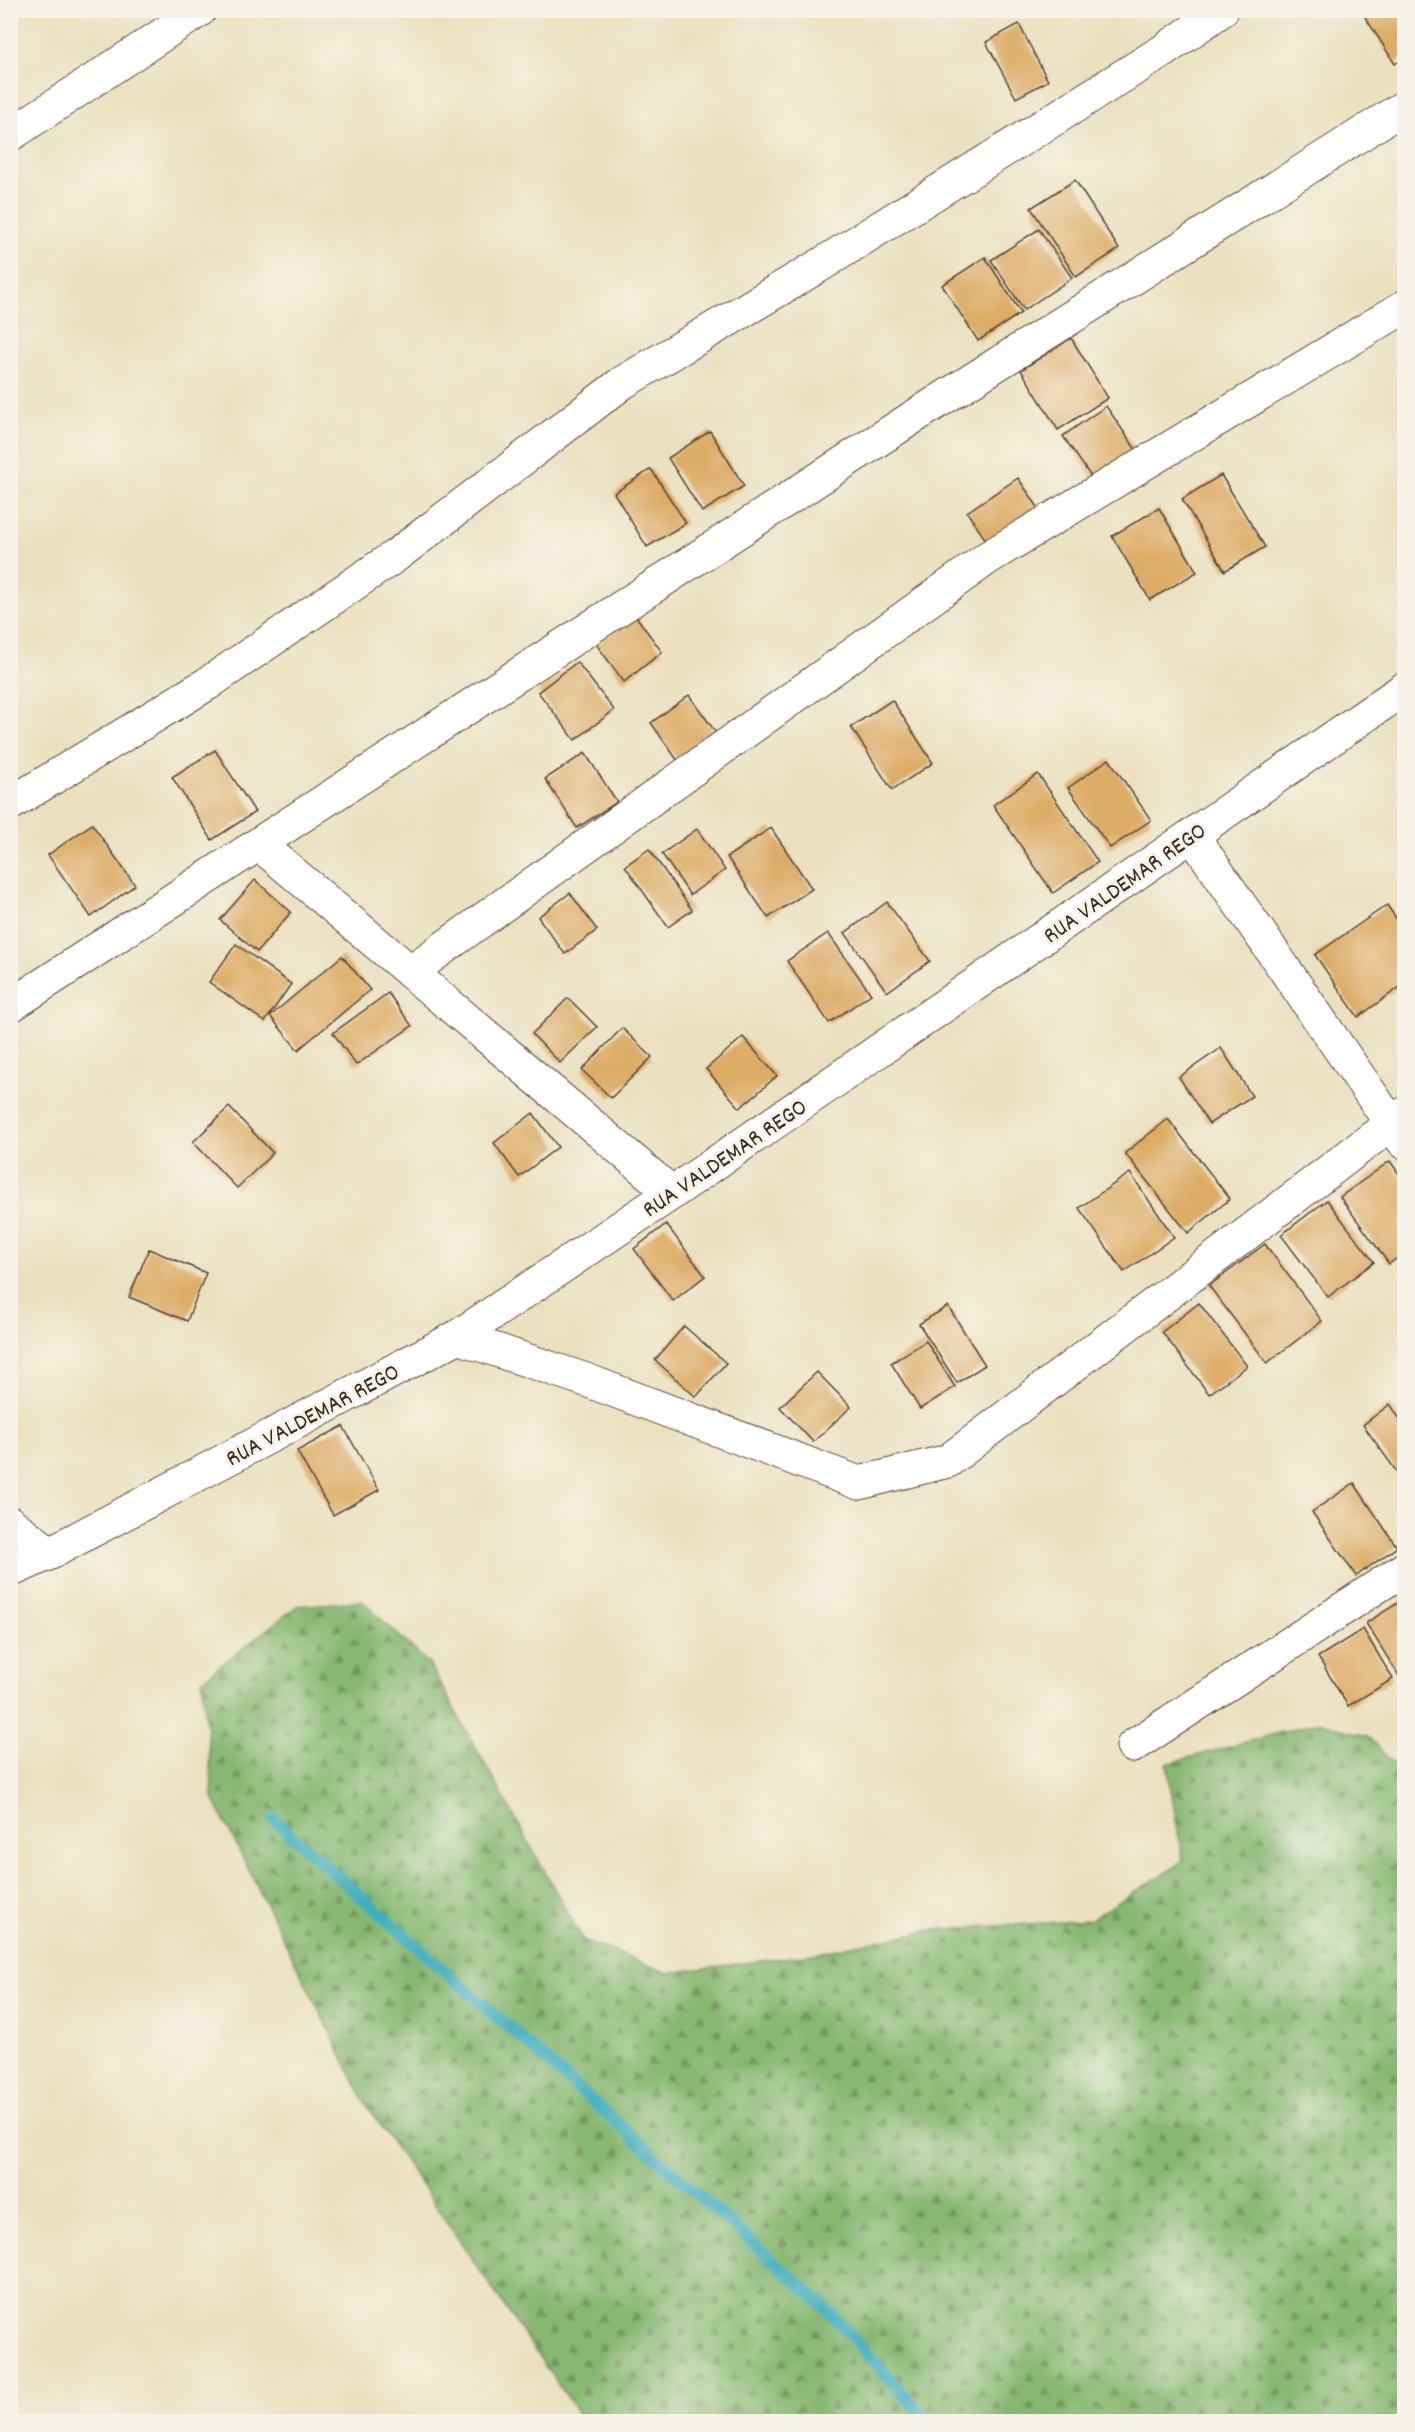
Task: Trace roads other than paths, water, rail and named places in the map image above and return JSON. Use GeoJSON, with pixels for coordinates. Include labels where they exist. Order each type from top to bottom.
{"type":"FeatureCollection","features":[{"type":"Feature","properties":{"kind":"street"},"geometry":{"type":"LineString","coordinates":[[10,804],[207,684],[398,554],[622,383],[842,251],[1163,51],[1222,10]]}},
{"type":"Feature","properties":{"kind":"street"},"geometry":{"type":"LineString","coordinates":[[10,135],[187,14]]}},
{"type":"Feature","properties":{"kind":"street"},"geometry":{"type":"LineString","coordinates":[[10,1006],[912,418],[1404,107]]}},
{"type":"Feature","properties":{"kind":"street"},"geometry":{"type":"LineString","coordinates":[[410,972],[989,557],[1404,307]]}},
{"type":"Feature","properties":{"kind":"street","name":"RUA VALDEMAR REGO"},"geometry":{"type":"LineString","coordinates":[[10,1571],[50,1553],[457,1337],[672,1193],[1404,689]]}},
{"type":"Feature","properties":{"kind":"street"},"geometry":{"type":"LineString","coordinates":[[457,1337],[586,1380],[859,1483],[948,1461],[1400,1127],[1192,835]]}},
{"type":"Feature","properties":{"kind":"street"},"geometry":{"type":"LineString","coordinates":[[258,844],[672,1193]]}},
{"type":"Feature","properties":{"kind":"street"},"geometry":{"type":"LineString","coordinates":[[10,1523],[50,1553]]}},
{"type":"Feature","properties":{"kind":"street"},"geometry":{"type":"LineString","coordinates":[[1133,1746],[1404,1569]]}},
{"type":"Feature","properties":{"kind":"waterway"},"geometry":{"type":"LineString","coordinates":[[274,1820],[824,2306],[928,2422]]}}]}
